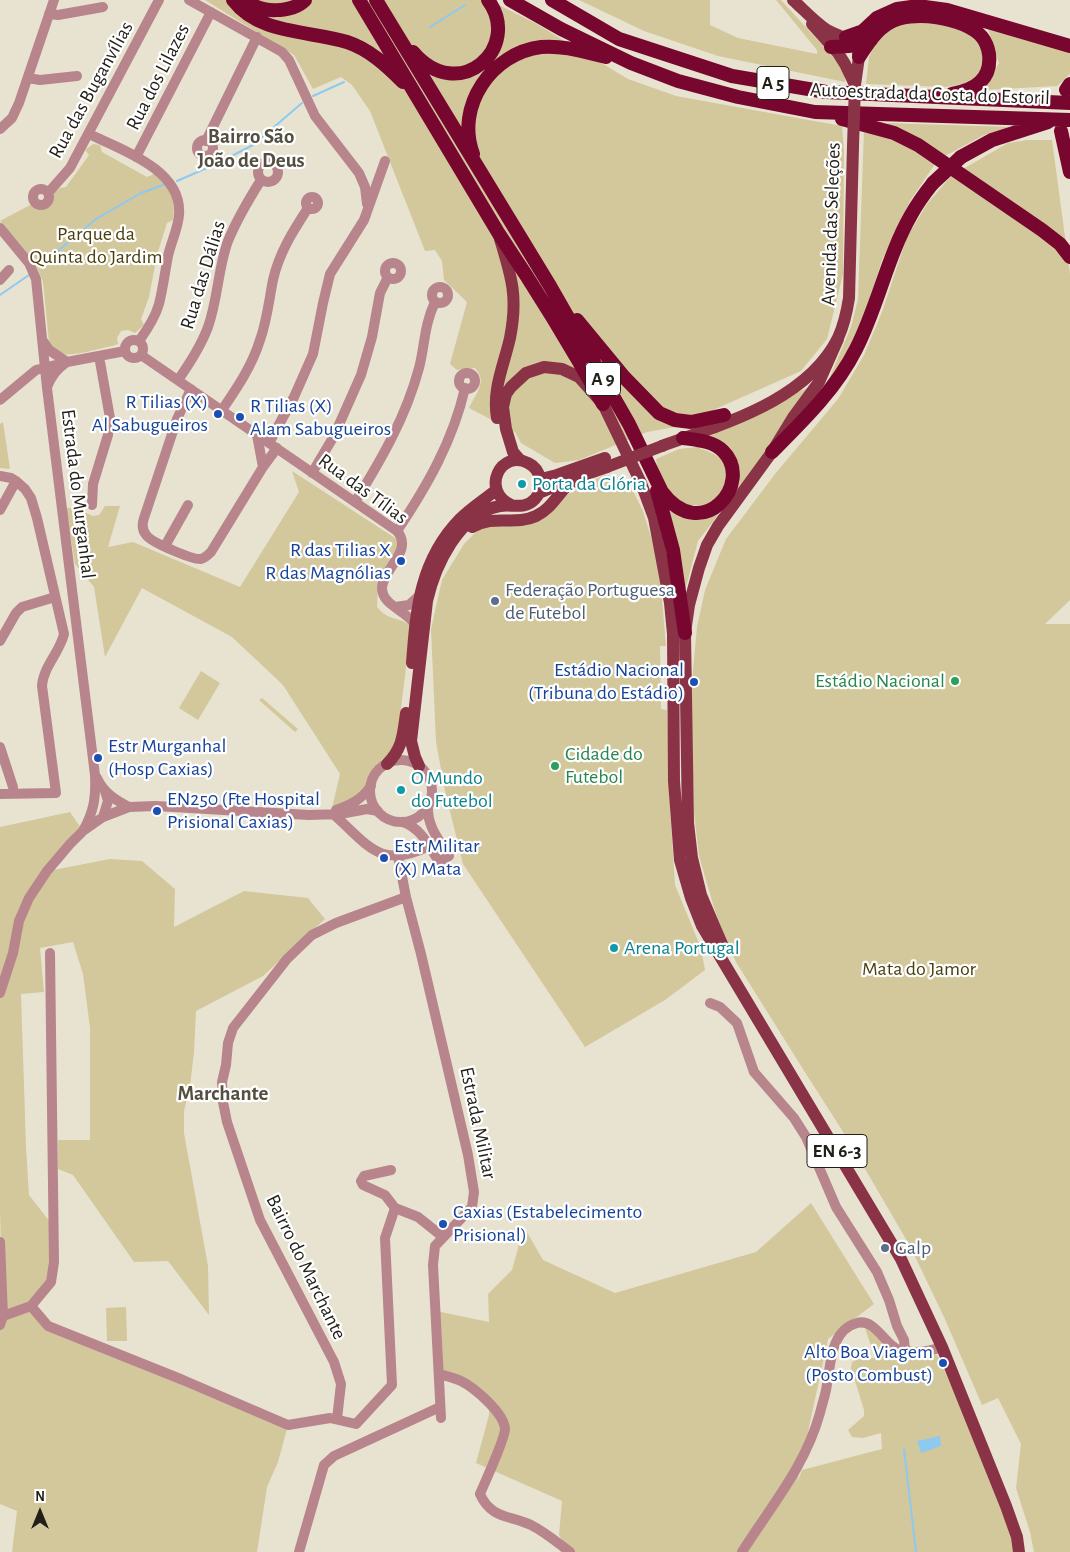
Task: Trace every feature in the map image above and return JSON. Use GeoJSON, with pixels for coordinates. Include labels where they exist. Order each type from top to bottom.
{"type":"FeatureCollection","features":[{"type":"Feature","properties":{"kind":"highway"},"geometry":{"type":"LineString","coordinates":[[233,0],[241,10],[270,26],[348,42],[368,52],[392,70],[416,93]]}},
{"type":"Feature","properties":{"kind":"highway"},"geometry":{"type":"LineString","coordinates":[[247,0],[251,4],[268,10],[283,10],[302,4],[305,0]]}},
{"type":"Feature","properties":{"kind":"highway","name":"A 9"},"geometry":{"type":"LineString","coordinates":[[359,0],[603,404]]}},
{"type":"Feature","properties":{"kind":"highway","name":"A 9"},"geometry":{"type":"LineString","coordinates":[[376,0],[550,286],[629,424],[652,473],[673,550],[685,633]]}},
{"type":"Feature","properties":{"kind":"highway"},"geometry":{"type":"LineString","coordinates":[[392,28],[421,62],[442,73],[460,74],[477,68],[490,55],[496,44],[498,29],[495,12],[488,0]]}},
{"type":"Feature","properties":{"kind":"highway","name":"Autoestrada da Costa do Estoril"},"geometry":{"type":"LineString","coordinates":[[510,0],[561,29],[631,63],[678,81],[738,97],[815,112],[1062,124]]}},
{"type":"Feature","properties":{"kind":"highway","name":"Autoestrada da Costa do Estoril"},"geometry":{"type":"LineString","coordinates":[[552,0],[620,39],[732,76],[826,92],[932,98],[1069,92]]}},
{"type":"Feature","properties":{"kind":"highway"},"geometry":{"type":"LineString","coordinates":[[853,54],[862,31],[878,18],[897,9],[918,6],[947,10],[1070,46]]}},
{"type":"Feature","properties":{"kind":"highway"},"geometry":{"type":"LineString","coordinates":[[853,54],[895,19],[912,16],[932,16],[962,23],[978,33],[987,45],[989,69],[977,85],[964,91],[932,98]]}},
{"type":"Feature","properties":{"kind":"highway"},"geometry":{"type":"LineString","coordinates":[[482,175],[472,151],[468,128],[472,102],[483,81],[499,65],[510,57],[542,47],[567,48],[631,63]]}},
{"type":"Feature","properties":{"kind":"highway"},"geometry":{"type":"LineString","coordinates":[[831,47],[842,47],[853,54]]}},
{"type":"Feature","properties":{"kind":"highway"},"geometry":{"type":"LineString","coordinates":[[815,112],[894,133],[918,146],[1042,230],[1060,244],[1070,257]]}},
{"type":"Feature","properties":{"kind":"highway"},"geometry":{"type":"LineString","coordinates":[[772,452],[803,421],[832,387],[856,350],[876,303],[896,246],[911,214],[933,183],[961,157],[992,140],[1062,124],[1070,172]]}},
{"type":"Feature","properties":{"kind":"highway"},"geometry":{"type":"LineString","coordinates":[[550,286],[624,377],[659,413],[675,420],[691,422],[724,415]]}},
{"type":"Feature","properties":{"kind":"highway"},"geometry":{"type":"LineString","coordinates":[[652,473],[669,501],[684,512],[700,513],[714,509],[725,498],[731,486],[733,472],[723,451],[706,442],[683,438]]}},
{"type":"Feature","properties":{"kind":"main road"},"geometry":{"type":"LineString","coordinates":[[792,0],[831,47],[838,53],[853,54]]}},
{"type":"Feature","properties":{"kind":"main road"},"geometry":{"type":"LineString","coordinates":[[792,0],[834,34],[853,54]]}},
{"type":"Feature","properties":{"kind":"main road","name":"Avenida das Seleções"},"geometry":{"type":"LineString","coordinates":[[661,442],[683,438],[748,414],[778,397],[803,381],[823,360],[838,339],[850,298],[855,85],[853,54]]}},
{"type":"Feature","properties":{"kind":"main road"},"geometry":{"type":"LineString","coordinates":[[499,234],[512,277],[514,298],[509,340],[499,373],[495,396],[496,414],[507,463]]}},
{"type":"Feature","properties":{"kind":"main road"},"geometry":{"type":"LineString","coordinates":[[685,633],[689,605],[707,545],[718,526],[772,452],[794,416],[819,382],[838,339]]}},
{"type":"Feature","properties":{"kind":"main road"},"geometry":{"type":"LineString","coordinates":[[539,493],[541,479],[534,466],[520,460],[513,452],[506,429],[503,407],[506,394],[511,387],[526,373],[544,367],[562,369],[579,377],[603,404]]}},
{"type":"Feature","properties":{"kind":"main road","name":"Avenida das Seleções"},"geometry":{"type":"LineString","coordinates":[[541,479],[606,462],[661,442],[724,415],[778,397]]}},
{"type":"Feature","properties":{"kind":"main road","name":"A 9"},"geometry":{"type":"LineString","coordinates":[[603,404],[641,483],[654,518],[670,603]]}},
{"type":"Feature","properties":{"kind":"main road"},"geometry":{"type":"LineString","coordinates":[[511,505],[499,497],[495,482],[501,468],[507,463],[520,460]]}},
{"type":"Feature","properties":{"kind":"main road","name":"Avenida das Seleções"},"geometry":{"type":"LineString","coordinates":[[419,766],[411,742],[427,601],[441,560],[465,526],[485,511],[500,506],[524,506],[536,498],[539,493],[587,474],[606,462]]}},
{"type":"Feature","properties":{"kind":"main road"},"geometry":{"type":"LineString","coordinates":[[457,536],[481,522],[527,519],[537,516],[547,510],[574,481],[587,474]]}},
{"type":"Feature","properties":{"kind":"main road"},"geometry":{"type":"LineString","coordinates":[[387,764],[401,745],[412,676],[419,596],[428,567],[440,542],[462,516],[496,490]]}},
{"type":"Feature","properties":{"kind":"main road","name":"EN 6-3"},"geometry":{"type":"LineString","coordinates":[[670,603],[673,643],[674,781],[680,860],[691,898],[702,926],[902,1259],[942,1347],[1006,1506],[1017,1537],[1019,1552]]}},
{"type":"Feature","properties":{"kind":"main road","name":"EN 6-3"},"geometry":{"type":"LineString","coordinates":[[685,633],[688,823],[692,858],[701,895],[724,949],[907,1254],[927,1294],[1012,1501],[1024,1536],[1027,1552]]}},
{"type":"Feature","properties":{"kind":"street"},"geometry":{"type":"LineString","coordinates":[[0,129],[12,118],[28,78],[54,0]]}},
{"type":"Feature","properties":{"kind":"street","name":"Rua das Buganvílias"},"geometry":{"type":"LineString","coordinates":[[48,192],[70,168],[159,0]]}},
{"type":"Feature","properties":{"kind":"street"},"geometry":{"type":"LineString","coordinates":[[189,0],[282,52],[288,60],[315,116],[359,172],[365,187],[368,207]]}},
{"type":"Feature","properties":{"kind":"street"},"geometry":{"type":"LineString","coordinates":[[49,14],[103,7]]}},
{"type":"Feature","properties":{"kind":"street","name":"Rua dos Lilazes"},"geometry":{"type":"LineString","coordinates":[[136,157],[211,12]]}},
{"type":"Feature","properties":{"kind":"street"},"geometry":{"type":"LineString","coordinates":[[206,141],[257,37]]}},
{"type":"Feature","properties":{"kind":"street"},"geometry":{"type":"LineString","coordinates":[[28,78],[40,80],[77,76]]}},
{"type":"Feature","properties":{"kind":"street"},"geometry":{"type":"LineString","coordinates":[[89,134],[136,157],[166,177],[177,196],[179,206],[177,224],[158,305],[154,316],[139,341]]}},
{"type":"Feature","properties":{"kind":"street"},"geometry":{"type":"LineString","coordinates":[[191,389],[177,420],[143,527],[148,537],[165,546],[193,558],[202,558],[206,556],[220,537],[263,468],[314,354],[330,274],[364,220],[385,161]]}},
{"type":"Feature","properties":{"kind":"street"},"geometry":{"type":"LineString","coordinates":[[359,172],[367,176],[380,174]]}},
{"type":"Feature","properties":{"kind":"street","name":"Rua das Dálias"},"geometry":{"type":"LineString","coordinates":[[178,380],[199,349],[208,326],[228,240],[238,218],[261,180]]}},
{"type":"Feature","properties":{"kind":"street"},"geometry":{"type":"LineString","coordinates":[[222,410],[253,361],[266,320],[273,279],[280,258],[289,237],[308,208]]}},
{"type":"Feature","properties":{"kind":"street","name":"Estrada do Murganhal"},"geometry":{"type":"LineString","coordinates":[[0,228],[29,263],[36,279],[47,388],[95,775],[100,793],[108,801],[103,817]]}},
{"type":"Feature","properties":{"kind":"street"},"geometry":{"type":"LineString","coordinates":[[0,280],[9,270]]}},
{"type":"Feature","properties":{"kind":"street"},"geometry":{"type":"LineString","coordinates":[[312,473],[334,436],[358,382],[372,337],[380,293],[388,277]]}},
{"type":"Feature","properties":{"kind":"street"},"geometry":{"type":"LineString","coordinates":[[355,502],[395,434],[419,368],[428,316],[435,302]]}},
{"type":"Feature","properties":{"kind":"street"},"geometry":{"type":"LineString","coordinates":[[43,341],[49,350],[67,362]]}},
{"type":"Feature","properties":{"kind":"street"},"geometry":{"type":"LineString","coordinates":[[128,341],[139,341],[143,349],[141,354],[133,358],[128,356],[125,346],[128,341]]}},
{"type":"Feature","properties":{"kind":"street"},"geometry":{"type":"LineString","coordinates":[[0,400],[31,373],[45,367],[125,351]]}},
{"type":"Feature","properties":{"kind":"street","name":"Rua das Tílias"},"geometry":{"type":"LineString","coordinates":[[141,354],[398,532],[402,539],[402,548],[384,579],[382,590],[384,596],[395,607]]}},
{"type":"Feature","properties":{"kind":"street"},"geometry":{"type":"LineString","coordinates":[[92,505],[93,484],[108,435],[110,418],[99,356]]}},
{"type":"Feature","properties":{"kind":"street"},"geometry":{"type":"LineString","coordinates":[[47,388],[51,377],[57,369],[67,362]]}},
{"type":"Feature","properties":{"kind":"street"},"geometry":{"type":"LineString","coordinates":[[21,381],[38,380],[43,382],[47,388]]}},
{"type":"Feature","properties":{"kind":"street"},"geometry":{"type":"LineString","coordinates":[[398,532],[442,457],[460,412],[465,388]]}},
{"type":"Feature","properties":{"kind":"street"},"geometry":{"type":"LineString","coordinates":[[257,435],[263,468]]}},
{"type":"Feature","properties":{"kind":"street"},"geometry":{"type":"LineString","coordinates":[[0,476],[16,481],[31,498],[38,518],[64,634],[60,646],[43,678],[42,686],[56,793],[0,794]]}},
{"type":"Feature","properties":{"kind":"street"},"geometry":{"type":"LineString","coordinates":[[0,510],[16,481]]}},
{"type":"Feature","properties":{"kind":"street"},"geometry":{"type":"LineString","coordinates":[[165,546],[188,504]]}},
{"type":"Feature","properties":{"kind":"street"},"geometry":{"type":"LineString","coordinates":[[395,607],[409,605],[419,596]]}},
{"type":"Feature","properties":{"kind":"street"},"geometry":{"type":"LineString","coordinates":[[1,635],[22,607],[56,597]]}},
{"type":"Feature","properties":{"kind":"street"},"geometry":{"type":"LineString","coordinates":[[395,607],[409,616],[415,625]]}},
{"type":"Feature","properties":{"kind":"street"},"geometry":{"type":"LineString","coordinates":[[0,747],[12,788]]}},
{"type":"Feature","properties":{"kind":"street"},"geometry":{"type":"LineString","coordinates":[[100,793],[129,806],[293,814],[329,814],[367,809],[378,811],[392,820],[403,822],[417,829],[439,862],[449,856],[431,827],[428,808],[432,796],[432,785],[427,774],[419,766],[404,760],[387,764],[375,775],[371,786],[362,797],[354,803],[329,814]]}},
{"type":"Feature","properties":{"kind":"street"},"geometry":{"type":"LineString","coordinates":[[371,786],[372,802],[378,811]]}},
{"type":"Feature","properties":{"kind":"street","name":"Estrada do Murganhal"},"geometry":{"type":"LineString","coordinates":[[84,831],[100,793]]}},
{"type":"Feature","properties":{"kind":"street","name":"Estrada do Murganhal"},"geometry":{"type":"LineString","coordinates":[[0,993],[13,953],[19,921],[29,898],[47,871],[84,831],[103,817],[129,806]]}},
{"type":"Feature","properties":{"kind":"street"},"geometry":{"type":"LineString","coordinates":[[403,822],[420,816],[428,808]]}},
{"type":"Feature","properties":{"kind":"street"},"geometry":{"type":"LineString","coordinates":[[350,831],[348,820],[350,814],[354,811]]}},
{"type":"Feature","properties":{"kind":"street"},"geometry":{"type":"LineString","coordinates":[[329,814],[359,840],[372,849],[384,854],[398,856],[413,854],[429,846]]}},
{"type":"Feature","properties":{"kind":"street","name":"Estrada Militar"},"geometry":{"type":"LineString","coordinates":[[398,856],[406,897],[466,1146],[474,1192],[472,1207],[435,1246],[433,1265],[440,1418]]}},
{"type":"Feature","properties":{"kind":"street","name":"Bairro do Marchante"},"geometry":{"type":"LineString","coordinates":[[336,1420],[341,1384],[334,1362],[260,1220],[227,1122],[222,1102],[222,1082],[228,1042],[233,1028],[287,959],[312,935],[336,923],[406,897]]}},
{"type":"Feature","properties":{"kind":"street"},"geometry":{"type":"LineString","coordinates":[[0,1242],[2,1321],[31,1306],[51,1282],[54,1262],[50,953]]}},
{"type":"Feature","properties":{"kind":"street"},"geometry":{"type":"LineString","coordinates":[[710,1003],[720,1008],[737,1023],[754,1072],[794,1118],[806,1137],[836,1207],[877,1272],[904,1340],[904,1350]]}},
{"type":"Feature","properties":{"kind":"street"},"geometry":{"type":"LineString","coordinates":[[391,1170],[364,1176],[361,1181],[363,1185],[385,1195],[395,1208],[418,1217],[443,1237]]}},
{"type":"Feature","properties":{"kind":"street"},"geometry":{"type":"LineString","coordinates":[[31,1306],[48,1326],[183,1380],[288,1425],[330,1418],[356,1424],[392,1386],[385,1238],[395,1208]]}},
{"type":"Feature","properties":{"kind":"street"},"geometry":{"type":"LineString","coordinates":[[742,1552],[800,1466],[816,1425],[827,1386],[837,1338],[856,1323],[864,1322],[880,1332],[892,1345],[904,1350],[930,1352],[942,1347]]}},
{"type":"Feature","properties":{"kind":"street"},"geometry":{"type":"LineString","coordinates":[[439,1374],[461,1381],[489,1402],[500,1417],[505,1428],[502,1441],[480,1494],[482,1499],[495,1514],[531,1525],[570,1552]]}},
{"type":"Feature","properties":{"kind":"street"},"geometry":{"type":"LineString","coordinates":[[299,1552],[324,1465],[334,1456],[440,1407]]}},
{"type":"Feature","properties":{"kind":"green space"},"geometry":{"type":"Polygon","coordinates":[[[205,0],[489,0],[535,23],[628,79],[676,96],[842,126],[844,151],[843,274],[827,339],[801,371],[675,427],[647,432],[579,460],[555,463],[521,443],[515,432],[469,408],[480,388],[481,378],[479,373],[475,368],[457,370],[450,364],[467,302],[444,280],[442,261],[435,250],[425,251],[370,111],[352,85],[341,77],[313,89],[294,55],[205,0]]]}},
{"type":"Feature","properties":{"kind":"green space"},"geometry":{"type":"Polygon","coordinates":[[[579,0],[710,0],[710,25],[738,38],[817,54],[817,50],[776,0],[781,0],[845,72],[845,82],[718,56],[644,31],[579,0]]]}},
{"type":"Feature","properties":{"kind":"green space"},"geometry":{"type":"Polygon","coordinates":[[[905,22],[948,24],[967,33],[980,44],[983,54],[983,66],[976,77],[962,84],[946,87],[866,84],[869,57],[879,36],[905,22]]]}},
{"type":"Feature","properties":{"kind":"green space"},"geometry":{"type":"Polygon","coordinates":[[[988,29],[1070,52],[1070,74],[1057,86],[984,90],[999,63],[988,29]]]}},
{"type":"Feature","properties":{"kind":"green space"},"geometry":{"type":"Polygon","coordinates":[[[886,123],[1013,127],[984,135],[945,156],[886,123]]]}},
{"type":"Feature","properties":{"kind":"green space"},"geometry":{"type":"Polygon","coordinates":[[[864,130],[899,141],[935,164],[910,201],[882,260],[862,323],[842,363],[827,384],[851,327],[858,299],[864,130]]]}},
{"type":"Feature","properties":{"kind":"green space","name":"Mata do Jamor"},"geometry":{"type":"Polygon","coordinates":[[[1027,140],[1052,140],[1070,274],[1070,600],[1045,624],[1070,624],[1070,1552],[1034,1552],[1030,1532],[1016,1488],[1021,1444],[998,1398],[982,1405],[944,1317],[910,1246],[847,1138],[736,962],[715,911],[699,856],[694,813],[691,692],[697,627],[705,590],[726,539],[775,474],[838,399],[864,355],[882,312],[907,237],[927,204],[951,176],[1008,143],[1027,140]]]}},
{"type":"Feature","properties":{"kind":"green space","name":"Parque da Quinta do Jardim"},"geometry":{"type":"Polygon","coordinates":[[[93,144],[100,145],[102,152],[147,177],[154,174],[171,194],[174,213],[173,220],[167,223],[157,255],[149,297],[141,319],[144,325],[135,333],[128,330],[121,331],[117,338],[118,344],[86,352],[65,354],[56,351],[49,342],[43,282],[38,270],[26,251],[0,221],[32,204],[39,208],[47,207],[54,193],[60,188],[66,187],[89,155],[85,150],[93,144]]]}},
{"type":"Feature","properties":{"kind":"green space"},"geometry":{"type":"Polygon","coordinates":[[[807,388],[765,455],[698,541],[685,591],[667,510],[684,517],[714,514],[735,458],[728,445],[706,435],[807,388]]]}},
{"type":"Feature","properties":{"kind":"green space"},"geometry":{"type":"Polygon","coordinates":[[[3,422],[10,469],[0,468],[0,424],[3,422]]]}},
{"type":"Feature","properties":{"kind":"green space"},"geometry":{"type":"Polygon","coordinates":[[[697,447],[713,454],[722,461],[727,473],[725,486],[719,497],[710,503],[697,505],[679,504],[664,484],[656,459],[679,449],[697,447]]]}},
{"type":"Feature","properties":{"kind":"green space"},"geometry":{"type":"Polygon","coordinates":[[[292,471],[395,538],[399,543],[399,547],[378,584],[377,607],[389,617],[403,621],[411,628],[396,748],[377,764],[361,796],[332,808],[340,774],[283,685],[232,637],[142,588],[105,657],[94,587],[75,564],[66,508],[84,507],[86,513],[93,516],[99,515],[105,506],[120,506],[108,547],[133,542],[240,587],[299,492],[292,471]]]}},
{"type":"Feature","properties":{"kind":"green space","name":"Cidade do Futebol"},"geometry":{"type":"Polygon","coordinates":[[[604,475],[617,477],[630,485],[643,511],[659,563],[666,646],[660,646],[661,709],[667,710],[675,885],[701,948],[705,970],[665,1000],[585,1047],[463,864],[445,791],[436,742],[431,629],[442,580],[464,544],[484,524],[533,513],[604,475]]]}},
{"type":"Feature","properties":{"kind":"green space"},"geometry":{"type":"Polygon","coordinates":[[[201,671],[220,683],[198,720],[179,708],[201,671]]]}},
{"type":"Feature","properties":{"kind":"green space"},"geometry":{"type":"Polygon","coordinates":[[[262,698],[298,729],[295,732],[259,700],[262,698]]]}},
{"type":"Feature","properties":{"kind":"green space"},"geometry":{"type":"Polygon","coordinates":[[[70,812],[83,831],[48,871],[110,859],[142,861],[175,889],[174,927],[244,891],[308,898],[325,919],[263,976],[196,1011],[190,1086],[184,1111],[184,1133],[208,1266],[209,1315],[168,1261],[134,1262],[73,1175],[58,1169],[58,1140],[90,1140],[90,1028],[83,974],[73,942],[40,948],[44,992],[21,994],[29,1195],[54,1227],[51,1282],[32,1306],[48,1326],[288,1425],[278,1462],[267,1487],[257,1552],[12,1552],[17,1511],[0,1504],[0,1325],[3,1316],[0,1212],[0,827],[70,812]]]}},
{"type":"Feature","properties":{"kind":"green space"},"geometry":{"type":"Polygon","coordinates":[[[811,1203],[874,1304],[828,1339],[797,1483],[802,1470],[882,1449],[881,1433],[863,1438],[852,1437],[848,1430],[864,1416],[864,1410],[851,1368],[852,1362],[861,1357],[875,1358],[865,1328],[871,1329],[915,1355],[937,1355],[962,1408],[1009,1526],[1015,1552],[562,1552],[568,1550],[559,1535],[562,1501],[476,1463],[489,1415],[489,1402],[461,1381],[438,1374],[436,1311],[489,1322],[488,1294],[512,1270],[524,1227],[543,1260],[615,1293],[756,1252],[811,1203]]]}},
{"type":"Feature","properties":{"kind":"green space"},"geometry":{"type":"Polygon","coordinates":[[[126,1307],[127,1341],[107,1341],[106,1308],[126,1307]]]}},
{"type":"Feature","properties":{"kind":"water"},"geometry":{"type":"Polygon","coordinates":[[[940,1436],[941,1446],[921,1453],[917,1441],[940,1436]]]}},
{"type":"Feature","properties":{"kind":"waterway"},"geometry":{"type":"LineString","coordinates":[[430,27],[465,5]]}},
{"type":"Feature","properties":{"kind":"waterway"},"geometry":{"type":"LineString","coordinates":[[313,96],[344,82]]}},
{"type":"Feature","properties":{"kind":"waterway"},"geometry":{"type":"LineString","coordinates":[[177,181],[253,145],[302,103]]}},
{"type":"Feature","properties":{"kind":"waterway"},"geometry":{"type":"LineString","coordinates":[[39,267],[96,219],[141,193],[166,184]]}},
{"type":"Feature","properties":{"kind":"waterway"},"geometry":{"type":"LineString","coordinates":[[0,295],[29,275]]}},
{"type":"Feature","properties":{"kind":"waterway"},"geometry":{"type":"LineString","coordinates":[[904,1449],[916,1552]]}},
{"type":"Feature","properties":{"kind":"place","name":"R Tilias (X) Al Sabugueiros"},"geometry":{"type":"Point","coordinates":[218,414]}},
{"type":"Feature","properties":{"kind":"place","name":"R Tilias (X) Alam Sabugueiros"},"geometry":{"type":"Point","coordinates":[240,417]}},
{"type":"Feature","properties":{"kind":"place","name":"Porta da Glória"},"geometry":{"type":"Point","coordinates":[522,484]}},
{"type":"Feature","properties":{"kind":"place","name":"R das Tilias X R das Magnólias"},"geometry":{"type":"Point","coordinates":[401,561]}},
{"type":"Feature","properties":{"kind":"place","name":"Federação Portuguesa de Futebol"},"geometry":{"type":"Point","coordinates":[495,601]}},
{"type":"Feature","properties":{"kind":"place","name":"Estádio Nacional"},"geometry":{"type":"Point","coordinates":[955,681]}},
{"type":"Feature","properties":{"kind":"place","name":"Estádio Nacional (Tribuna do Estádio)"},"geometry":{"type":"Point","coordinates":[694,682]}},
{"type":"Feature","properties":{"kind":"place","name":"Estr Murganhal (Hosp Caxias)"},"geometry":{"type":"Point","coordinates":[98,758]}},
{"type":"Feature","properties":{"kind":"place","name":"Cidade do Futebol"},"geometry":{"type":"Point","coordinates":[555,766]}},
{"type":"Feature","properties":{"kind":"place","name":"O Mundo do Futebol"},"geometry":{"type":"Point","coordinates":[401,790]}},
{"type":"Feature","properties":{"kind":"place","name":"EN250 (Fte Hospital Prisional Caxias)"},"geometry":{"type":"Point","coordinates":[157,811]}},
{"type":"Feature","properties":{"kind":"place","name":"Estr Militar (X) Mata"},"geometry":{"type":"Point","coordinates":[384,858]}},
{"type":"Feature","properties":{"kind":"place","name":"Arena Portugal"},"geometry":{"type":"Point","coordinates":[614,948]}},
{"type":"Feature","properties":{"kind":"place","name":"Caxias (Estabelecimento Prisional)"},"geometry":{"type":"Point","coordinates":[443,1224]}},
{"type":"Feature","properties":{"kind":"place","name":"Galp"},"geometry":{"type":"Point","coordinates":[885,1248]}},
{"type":"Feature","properties":{"kind":"place","name":"Alto Boa Viagem (Posto Combust)"},"geometry":{"type":"Point","coordinates":[943,1363]}},
{"type":"Feature","properties":{"kind":"district","name":"Bairro São João de Deus"},"geometry":{"type":"Point","coordinates":[251,149]}},
{"type":"Feature","properties":{"kind":"district","name":"Marchante"},"geometry":{"type":"Point","coordinates":[223,1094]}}]}
